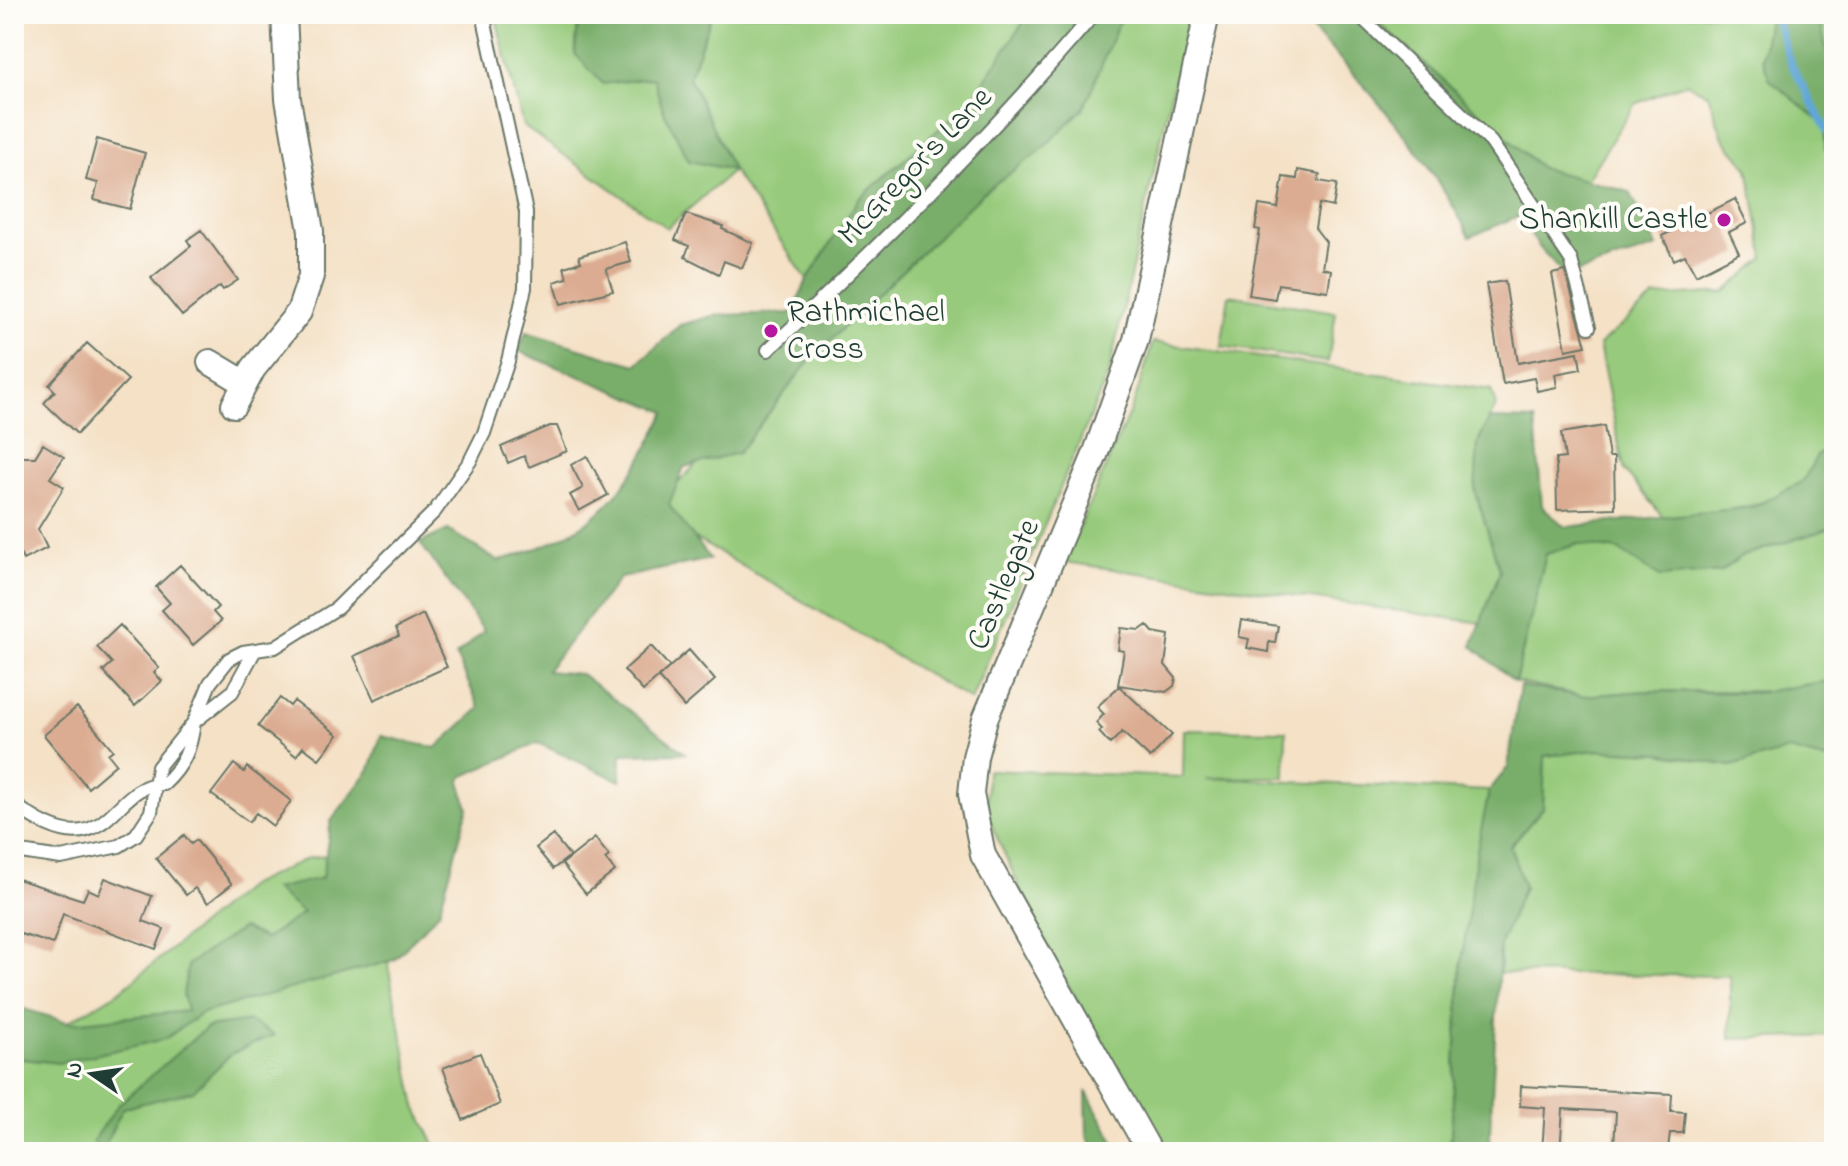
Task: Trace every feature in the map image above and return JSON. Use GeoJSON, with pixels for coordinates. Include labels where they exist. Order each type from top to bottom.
{"type":"FeatureCollection","features":[{"type":"Feature","properties":{"kind":"street"},"geometry":{"type":"LineString","coordinates":[[234,405],[245,383],[299,312],[311,276],[311,231],[288,99],[284,14]]}},
{"type":"Feature","properties":{"kind":"street","name":"Castlegate"},"geometry":{"type":"LineString","coordinates":[[1150,1152],[983,855],[971,794],[975,757],[985,719],[1095,455],[1136,340],[1207,14]]}},
{"type":"Feature","properties":{"kind":"street"},"geometry":{"type":"LineString","coordinates":[[210,362],[245,383]]}},
{"type":"Feature","properties":{"kind":"lane"},"geometry":{"type":"LineString","coordinates":[[14,804],[41,823],[89,829],[110,818],[137,791],[155,783],[164,784],[176,773],[191,744],[194,722],[210,683],[229,659],[293,638],[337,608],[435,511],[470,461],[484,433],[508,361],[525,288],[526,212],[483,14]]}},
{"type":"Feature","properties":{"kind":"lane","name":"McGregor's Lane"},"geometry":{"type":"LineString","coordinates":[[768,350],[967,154],[1094,14]]}},
{"type":"Feature","properties":{"kind":"lane"},"geometry":{"type":"LineString","coordinates":[[1358,14],[1491,142],[1571,260],[1589,327]]}},
{"type":"Feature","properties":{"kind":"lane"},"geometry":{"type":"LineString","coordinates":[[194,722],[232,692],[254,652]]}},
{"type":"Feature","properties":{"kind":"lane"},"geometry":{"type":"LineString","coordinates":[[14,851],[61,858],[119,846],[145,825],[151,812],[155,783]]}},
{"type":"Feature","properties":{"kind":"green space"},"geometry":{"type":"Polygon","coordinates":[[[495,14],[579,14],[575,54],[653,77],[664,112],[732,170],[689,77],[712,14],[1049,14],[807,280],[733,171],[667,228],[523,126],[495,14]]]}},
{"type":"Feature","properties":{"kind":"green space"},"geometry":{"type":"Polygon","coordinates":[[[579,14],[712,14],[689,77],[733,170],[689,161],[664,112],[653,78],[603,84],[575,54],[579,14]]]}},
{"type":"Feature","properties":{"kind":"green space"},"geometry":{"type":"Polygon","coordinates":[[[1029,14],[1122,14],[1084,108],[1040,151],[984,192],[810,360],[738,453],[684,467],[669,505],[710,559],[620,578],[546,671],[581,674],[685,753],[621,754],[620,781],[538,743],[462,777],[460,781],[468,808],[439,912],[394,960],[202,1013],[165,1039],[58,1063],[14,1058],[14,1006],[71,1023],[187,1011],[183,994],[188,964],[243,928],[265,939],[303,913],[274,889],[322,878],[331,821],[370,769],[381,736],[436,748],[480,708],[456,656],[484,631],[420,543],[448,530],[498,561],[559,539],[602,510],[619,491],[635,469],[666,412],[518,351],[526,332],[636,365],[680,325],[716,315],[792,313],[807,280],[858,200],[970,102],[1029,14]]]}},
{"type":"Feature","properties":{"kind":"green space"},"geometry":{"type":"Polygon","coordinates":[[[1102,14],[1189,14],[1109,372],[971,700],[650,512],[985,165],[1102,14]]]}},
{"type":"Feature","properties":{"kind":"green space"},"geometry":{"type":"Polygon","coordinates":[[[1298,14],[1369,14],[1541,168],[1630,192],[1657,247],[1566,276],[1540,248],[1518,216],[1470,237],[1414,147],[1370,92],[1298,14]]]}},
{"type":"Feature","properties":{"kind":"green space"},"geometry":{"type":"Polygon","coordinates":[[[1346,14],[1834,14],[1834,447],[1816,460],[1801,482],[1786,492],[1753,505],[1664,518],[1624,470],[1599,345],[1654,297],[1725,292],[1764,258],[1748,168],[1723,138],[1708,94],[1686,83],[1635,104],[1578,193],[1459,131],[1346,14]]]}},
{"type":"Feature","properties":{"kind":"green space"},"geometry":{"type":"Polygon","coordinates":[[[1767,14],[1819,14],[1826,49],[1834,59],[1834,159],[1825,149],[1825,125],[1770,80],[1762,58],[1769,18],[1767,14]]]}},
{"type":"Feature","properties":{"kind":"green space"},"geometry":{"type":"Polygon","coordinates":[[[1229,295],[1336,312],[1328,362],[1221,346],[1229,295]]]}},
{"type":"Feature","properties":{"kind":"green space"},"geometry":{"type":"Polygon","coordinates":[[[1153,342],[1491,390],[1496,406],[1478,443],[1475,490],[1500,571],[1481,623],[1064,562],[1135,400],[1153,342]]]}},
{"type":"Feature","properties":{"kind":"green space"},"geometry":{"type":"Polygon","coordinates":[[[1489,419],[1535,420],[1542,506],[1565,527],[1754,507],[1803,481],[1817,455],[1834,447],[1834,527],[1742,556],[1721,572],[1660,577],[1618,550],[1578,544],[1546,554],[1515,682],[1472,646],[1500,571],[1475,490],[1478,443],[1489,419]]]}},
{"type":"Feature","properties":{"kind":"green space"},"geometry":{"type":"Polygon","coordinates":[[[1834,527],[1834,691],[1646,691],[1582,696],[1515,682],[1546,554],[1578,544],[1619,550],[1660,577],[1721,572],[1742,556],[1834,527]]]}},
{"type":"Feature","properties":{"kind":"green space"},"geometry":{"type":"Polygon","coordinates":[[[1834,680],[1834,762],[1789,750],[1731,766],[1660,753],[1597,750],[1545,756],[1543,808],[1510,846],[1524,887],[1500,944],[1489,1152],[1450,1152],[1461,967],[1477,850],[1489,791],[1508,767],[1520,686],[1582,696],[1646,691],[1756,693],[1834,680]]]}},
{"type":"Feature","properties":{"kind":"green space"},"geometry":{"type":"Polygon","coordinates":[[[1184,730],[1286,731],[1285,777],[1206,778],[1489,791],[1461,967],[1450,1152],[1164,1152],[1052,957],[1019,886],[986,813],[987,770],[1183,777],[1184,730]]]}},
{"type":"Feature","properties":{"kind":"green space"},"geometry":{"type":"Polygon","coordinates":[[[1789,749],[1834,762],[1834,1036],[1730,1039],[1730,976],[1500,973],[1500,944],[1524,887],[1510,846],[1543,808],[1545,756],[1597,750],[1660,753],[1731,766],[1789,749]]]}},
{"type":"Feature","properties":{"kind":"green space"},"geometry":{"type":"Polygon","coordinates":[[[379,849],[390,976],[416,1107],[439,1152],[14,1152],[14,1054],[120,991],[248,886],[308,858],[379,849]]]}},
{"type":"Feature","properties":{"kind":"green space"},"geometry":{"type":"Polygon","coordinates":[[[250,1021],[274,1035],[231,1054],[193,1091],[123,1108],[101,1152],[93,1141],[119,1104],[207,1027],[250,1021]]]}},
{"type":"Feature","properties":{"kind":"green space"},"geometry":{"type":"Polygon","coordinates":[[[1086,1091],[1120,1152],[1096,1152],[1087,1135],[1086,1091]]]}},
{"type":"Feature","properties":{"kind":"building"},"geometry":{"type":"Polygon","coordinates":[[[97,139],[145,153],[130,209],[94,200],[98,183],[86,180],[97,139]]]}},
{"type":"Feature","properties":{"kind":"building"},"geometry":{"type":"Polygon","coordinates":[[[1298,170],[1320,174],[1318,181],[1337,184],[1333,207],[1319,204],[1315,228],[1326,242],[1322,268],[1331,270],[1328,291],[1278,284],[1275,299],[1249,295],[1260,230],[1255,229],[1259,205],[1278,208],[1283,177],[1297,179],[1298,170]]]}},
{"type":"Feature","properties":{"kind":"building"},"geometry":{"type":"Polygon","coordinates":[[[1735,199],[1747,223],[1729,232],[1739,253],[1696,275],[1685,255],[1674,260],[1662,236],[1735,199]]]}},
{"type":"Feature","properties":{"kind":"building"},"geometry":{"type":"Polygon","coordinates":[[[686,214],[723,226],[722,229],[753,243],[742,268],[724,261],[719,274],[685,257],[689,246],[675,240],[686,214]]]}},
{"type":"Feature","properties":{"kind":"building"},"geometry":{"type":"Polygon","coordinates":[[[201,230],[238,280],[223,290],[220,286],[182,316],[151,278],[191,246],[187,240],[201,230]]]}},
{"type":"Feature","properties":{"kind":"building"},"geometry":{"type":"Polygon","coordinates":[[[625,242],[631,262],[606,269],[613,291],[561,304],[554,282],[567,278],[564,267],[581,262],[579,256],[625,242]]]}},
{"type":"Feature","properties":{"kind":"building"},"geometry":{"type":"Polygon","coordinates":[[[1565,271],[1586,346],[1566,350],[1552,274],[1565,271]]]}},
{"type":"Feature","properties":{"kind":"building"},"geometry":{"type":"Polygon","coordinates":[[[1505,281],[1518,363],[1578,352],[1581,369],[1555,374],[1557,387],[1537,391],[1534,378],[1503,384],[1486,284],[1505,281]]]}},
{"type":"Feature","properties":{"kind":"building"},"geometry":{"type":"Polygon","coordinates":[[[87,343],[128,380],[77,434],[44,403],[55,391],[49,385],[87,343]]]}},
{"type":"Feature","properties":{"kind":"building"},"geometry":{"type":"Polygon","coordinates":[[[550,426],[557,426],[567,451],[529,467],[524,456],[508,463],[501,447],[550,426]]]}},
{"type":"Feature","properties":{"kind":"building"},"geometry":{"type":"Polygon","coordinates":[[[1604,426],[1609,457],[1614,457],[1615,508],[1557,510],[1556,459],[1565,458],[1561,433],[1604,426]]]}},
{"type":"Feature","properties":{"kind":"building"},"geometry":{"type":"Polygon","coordinates":[[[43,444],[64,457],[50,478],[64,487],[38,529],[47,548],[23,560],[14,542],[14,491],[22,479],[15,465],[21,457],[35,457],[43,444]]]}},
{"type":"Feature","properties":{"kind":"building"},"geometry":{"type":"Polygon","coordinates":[[[587,456],[608,495],[579,511],[570,495],[583,488],[571,465],[587,456]]]}},
{"type":"Feature","properties":{"kind":"building"},"geometry":{"type":"Polygon","coordinates":[[[180,565],[218,607],[213,612],[221,621],[193,645],[162,610],[170,603],[156,587],[180,565]]]}},
{"type":"Feature","properties":{"kind":"building"},"geometry":{"type":"Polygon","coordinates":[[[423,614],[447,667],[374,700],[354,656],[399,636],[396,628],[423,614]]]}},
{"type":"Feature","properties":{"kind":"building"},"geometry":{"type":"Polygon","coordinates":[[[1242,620],[1278,626],[1275,643],[1269,642],[1268,652],[1247,648],[1249,639],[1239,637],[1242,620]]]}},
{"type":"Feature","properties":{"kind":"building"},"geometry":{"type":"Polygon","coordinates":[[[120,625],[159,668],[154,672],[162,681],[135,706],[103,671],[112,663],[97,647],[120,625]]]}},
{"type":"Feature","properties":{"kind":"building"},"geometry":{"type":"Polygon","coordinates":[[[1147,625],[1153,632],[1169,635],[1165,665],[1176,678],[1174,686],[1166,692],[1118,685],[1124,651],[1118,650],[1121,628],[1140,630],[1147,625]]]}},
{"type":"Feature","properties":{"kind":"building"},"geometry":{"type":"Polygon","coordinates":[[[651,646],[670,667],[643,691],[624,670],[651,646]]]}},
{"type":"Feature","properties":{"kind":"building"},"geometry":{"type":"Polygon","coordinates":[[[689,650],[715,680],[684,707],[658,677],[689,650]]]}},
{"type":"Feature","properties":{"kind":"building"},"geometry":{"type":"Polygon","coordinates":[[[1119,686],[1172,735],[1150,758],[1122,732],[1110,744],[1099,732],[1102,729],[1096,723],[1104,714],[1097,707],[1119,686]]]}},
{"type":"Feature","properties":{"kind":"building"},"geometry":{"type":"Polygon","coordinates":[[[280,698],[290,706],[294,701],[338,735],[319,759],[303,747],[296,756],[258,726],[280,698]]]}},
{"type":"Feature","properties":{"kind":"building"},"geometry":{"type":"Polygon","coordinates":[[[77,707],[113,750],[108,754],[116,764],[88,788],[44,735],[77,707]]]}},
{"type":"Feature","properties":{"kind":"building"},"geometry":{"type":"Polygon","coordinates":[[[234,764],[244,772],[247,767],[291,801],[273,826],[256,813],[249,822],[211,794],[234,764]]]}},
{"type":"Feature","properties":{"kind":"building"},"geometry":{"type":"Polygon","coordinates":[[[184,835],[191,844],[196,840],[232,884],[208,903],[195,888],[186,895],[156,858],[184,835]]]}},
{"type":"Feature","properties":{"kind":"building"},"geometry":{"type":"Polygon","coordinates":[[[553,835],[570,856],[553,869],[536,848],[553,835]]]}},
{"type":"Feature","properties":{"kind":"building"},"geometry":{"type":"Polygon","coordinates":[[[595,838],[609,856],[605,859],[615,871],[586,894],[562,864],[595,838]]]}},
{"type":"Feature","properties":{"kind":"building"},"geometry":{"type":"Polygon","coordinates":[[[14,878],[83,900],[88,889],[99,894],[105,878],[152,896],[143,921],[164,929],[156,949],[63,914],[53,944],[14,932],[14,878]]]}},
{"type":"Feature","properties":{"kind":"building"},"geometry":{"type":"Polygon","coordinates":[[[480,1053],[500,1104],[463,1120],[443,1068],[480,1053]]]}},
{"type":"Feature","properties":{"kind":"building"},"geometry":{"type":"Polygon","coordinates":[[[1521,1086],[1672,1094],[1671,1111],[1685,1112],[1683,1133],[1670,1133],[1668,1149],[1614,1146],[1616,1112],[1563,1109],[1560,1152],[1542,1152],[1545,1108],[1520,1106],[1521,1086]]]}},
{"type":"Feature","properties":{"kind":"waterway"},"geometry":{"type":"LineString","coordinates":[[1774,14],[1791,64],[1834,144]]}},
{"type":"Feature","properties":{"kind":"place","name":"Shankill Castle"},"geometry":{"type":"Point","coordinates":[1724,220]}},
{"type":"Feature","properties":{"kind":"place","name":"Rathmichael Cross"},"geometry":{"type":"Point","coordinates":[771,331]}}]}
